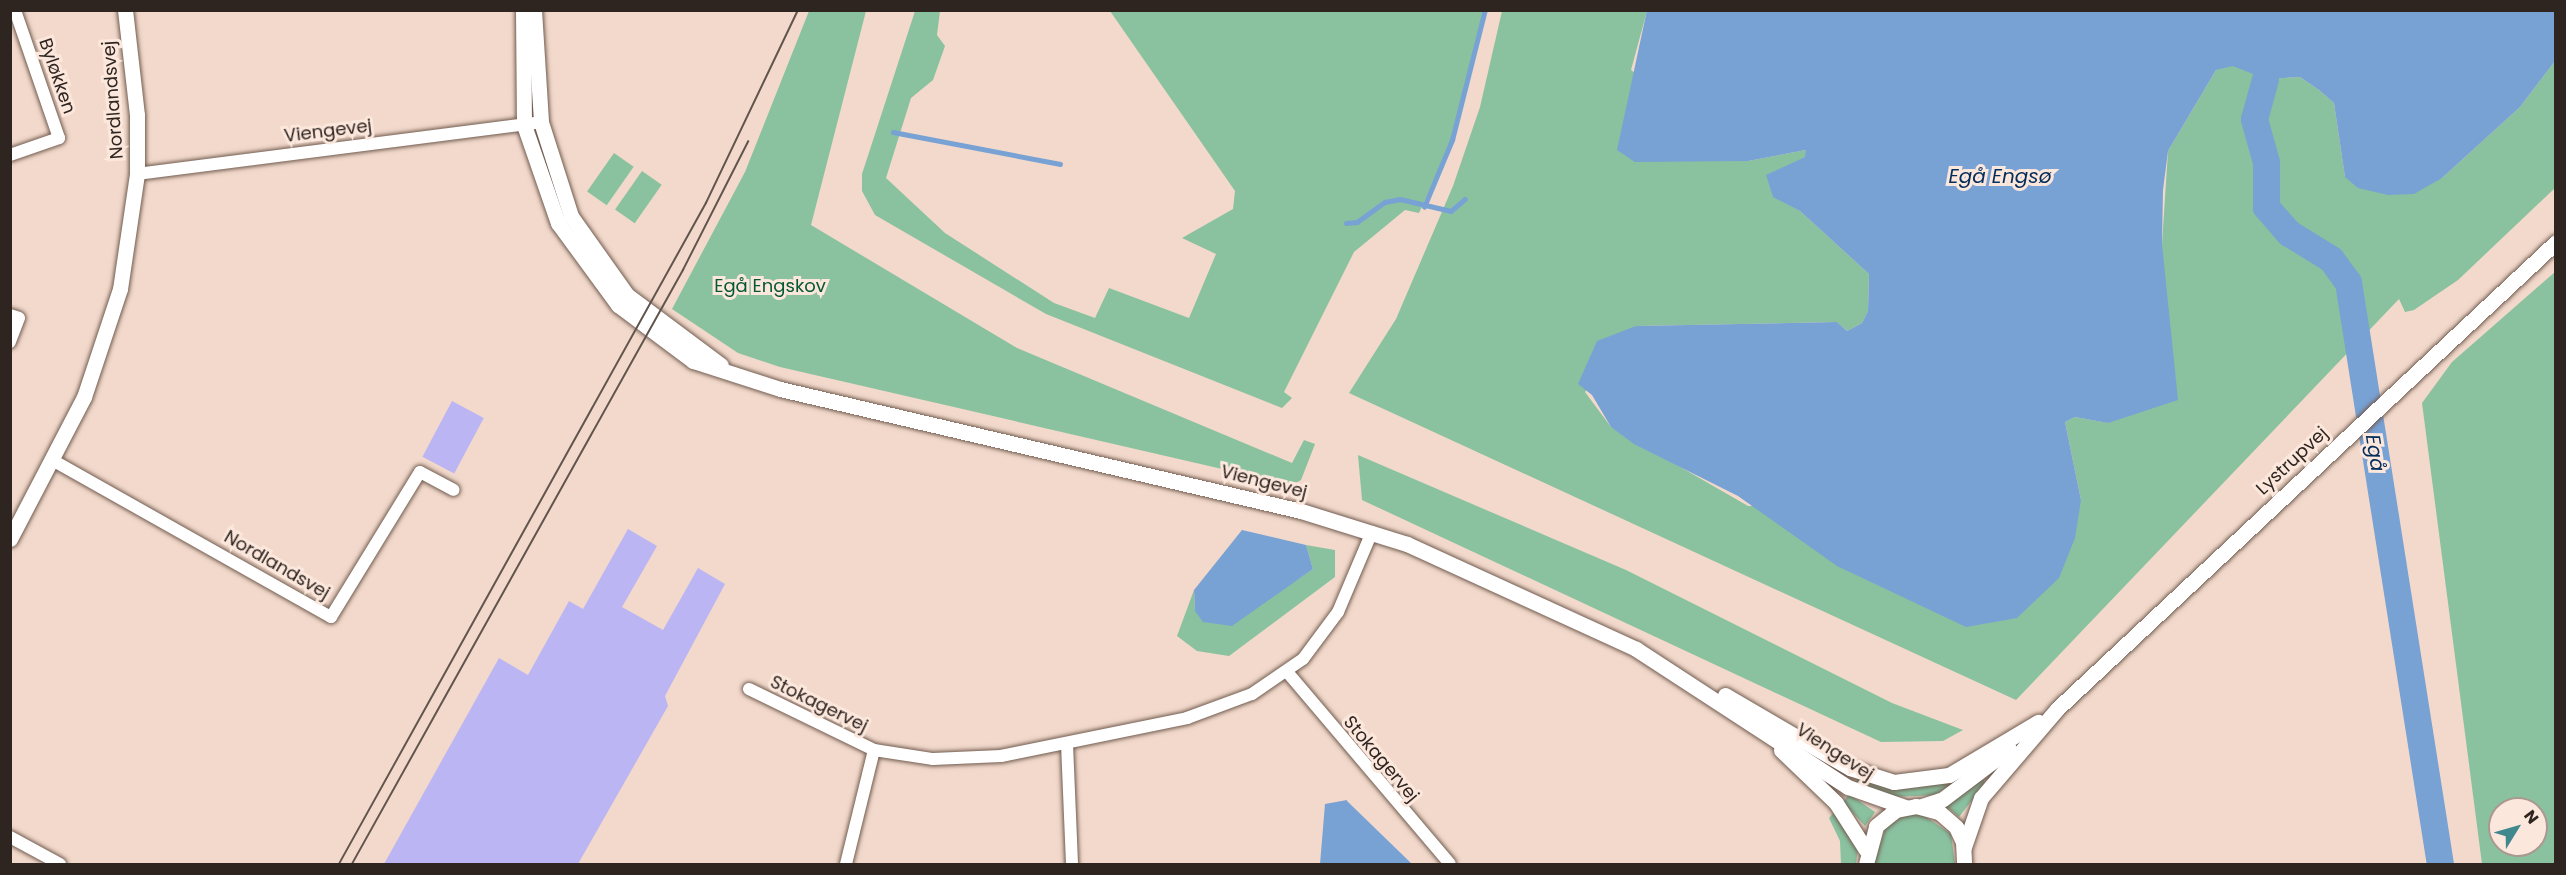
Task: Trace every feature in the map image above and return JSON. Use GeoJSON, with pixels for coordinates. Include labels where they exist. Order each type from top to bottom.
{"type":"FeatureCollection","features":[{"type":"Feature","properties":{"kind":"street","name":"Byløkken"},"geometry":{"type":"LineString","coordinates":[[10,155],[59,138],[15,10]]}},
{"type":"Feature","properties":{"kind":"street","name":"Nordlandsvej"},"geometry":{"type":"LineString","coordinates":[[10,539],[54,461],[84,398],[117,301],[137,174],[137,115],[124,10]]}},
{"type":"Feature","properties":{"kind":"street"},"geometry":{"type":"LineString","coordinates":[[523,10],[524,125]]}},
{"type":"Feature","properties":{"kind":"street"},"geometry":{"type":"LineString","coordinates":[[534,10],[541,122]]}},
{"type":"Feature","properties":{"kind":"street","name":"Viengevej"},"geometry":{"type":"LineString","coordinates":[[137,174],[541,122],[571,216],[609,274],[655,320],[736,375]]}},
{"type":"Feature","properties":{"kind":"street","name":"Viengevej"},"geometry":{"type":"LineString","coordinates":[[524,125],[558,223],[597,282],[668,346],[693,361],[736,375],[1371,532],[1486,576],[1666,667],[1857,791],[1913,807],[1952,822],[1964,847]]}},
{"type":"Feature","properties":{"kind":"street","name":"Lystrupvej"},"geometry":{"type":"LineString","coordinates":[[1964,847],[1985,793],[2057,709],[2556,242]]}},
{"type":"Feature","properties":{"kind":"street"},"geometry":{"type":"LineString","coordinates":[[10,315],[19,318],[11,342]]}},
{"type":"Feature","properties":{"kind":"street","name":"Nordlandsvej"},"geometry":{"type":"LineString","coordinates":[[54,461],[331,617],[420,472],[454,490]]}},
{"type":"Feature","properties":{"kind":"street","name":"Stokagervej"},"geometry":{"type":"LineString","coordinates":[[749,689],[874,750],[969,759],[1066,744],[1226,706],[1288,673],[1338,612],[1371,532]]}},
{"type":"Feature","properties":{"kind":"street"},"geometry":{"type":"LineString","coordinates":[[1666,667],[1882,781],[1917,782],[1949,775],[2038,722]]}},
{"type":"Feature","properties":{"kind":"street","name":"Stokagervej"},"geometry":{"type":"LineString","coordinates":[[1288,673],[1449,864]]}},
{"type":"Feature","properties":{"kind":"street","name":"Lystrupvej"},"geometry":{"type":"LineString","coordinates":[[1866,860],[1880,821],[1961,787],[2038,722],[2057,709]]}},
{"type":"Feature","properties":{"kind":"street","name":"Viengevej"},"geometry":{"type":"LineString","coordinates":[[1747,720],[1831,797],[1860,833],[1866,860]]}},
{"type":"Feature","properties":{"kind":"street"},"geometry":{"type":"LineString","coordinates":[[1066,744],[1071,864]]}},
{"type":"Feature","properties":{"kind":"street","name":"Stokagervej"},"geometry":{"type":"LineString","coordinates":[[846,864],[874,750]]}},
{"type":"Feature","properties":{"kind":"street"},"geometry":{"type":"LineString","coordinates":[[10,837],[60,864]]}},
{"type":"Feature","properties":{"kind":"street"},"geometry":{"type":"LineString","coordinates":[[1964,847],[1964,864]]}},
{"type":"Feature","properties":{"kind":"green space","name":"Egå Engskov"},"geometry":{"type":"Polygon","coordinates":[[[809,11],[866,11],[811,225],[1017,348],[1292,463],[1304,440],[1315,444],[1301,480],[1292,485],[780,367],[738,353],[672,309],[745,172],[809,11]]]}},
{"type":"Feature","properties":{"kind":"green space"},"geometry":{"type":"Polygon","coordinates":[[[915,11],[940,11],[937,35],[945,46],[933,80],[911,98],[886,178],[945,233],[1054,303],[1095,318],[1109,288],[1189,318],[1216,254],[1182,238],[1233,209],[1235,191],[1110,11],[1485,11],[1452,140],[1419,213],[1405,210],[1354,252],[1284,392],[1292,398],[1282,408],[1046,314],[875,215],[862,191],[862,174],[915,11]]]}},
{"type":"Feature","properties":{"kind":"green space"},"geometry":{"type":"Polygon","coordinates":[[[1502,11],[1647,11],[1631,70],[1748,161],[1806,150],[1806,157],[1767,175],[1773,196],[1800,211],[1869,274],[1868,311],[1862,323],[1847,331],[1837,322],[1636,326],[1585,392],[1611,427],[1748,506],[2081,500],[2065,422],[2075,417],[2109,423],[2162,244],[2168,151],[2216,70],[2233,65],[2265,79],[2300,77],[2319,90],[2334,103],[2345,177],[2442,178],[2520,107],[2555,61],[2555,188],[2458,280],[2414,310],[2405,312],[2399,299],[2016,700],[1349,393],[1396,319],[1453,186],[1480,107],[1502,11]]]}},
{"type":"Feature","properties":{"kind":"green space"},"geometry":{"type":"Polygon","coordinates":[[[614,153],[634,167],[607,205],[587,192],[614,153]]]}},
{"type":"Feature","properties":{"kind":"green space"},"geometry":{"type":"Polygon","coordinates":[[[642,171],[662,185],[635,223],[615,210],[642,171]]]}},
{"type":"Feature","properties":{"kind":"green space"},"geometry":{"type":"Polygon","coordinates":[[[2555,272],[2555,864],[2482,864],[2422,403],[2452,362],[2555,272]]]}},
{"type":"Feature","properties":{"kind":"green space"},"geometry":{"type":"Polygon","coordinates":[[[1358,455],[1626,570],[1892,703],[1963,730],[1943,741],[1881,742],[1362,500],[1358,455]]]}},
{"type":"Feature","properties":{"kind":"green space"},"geometry":{"type":"Polygon","coordinates":[[[1306,545],[1335,550],[1335,577],[1229,656],[1197,651],[1177,636],[1194,590],[1195,611],[1294,582],[1313,569],[1306,545]]]}},
{"type":"Feature","properties":{"kind":"green space"},"geometry":{"type":"Polygon","coordinates":[[[1977,765],[1935,795],[1893,797],[1855,783],[1858,777],[1877,783],[1977,765]]]}},
{"type":"Feature","properties":{"kind":"green space"},"geometry":{"type":"Polygon","coordinates":[[[1982,778],[1985,783],[1959,817],[1946,806],[1982,778]]]}},
{"type":"Feature","properties":{"kind":"green space"},"geometry":{"type":"Polygon","coordinates":[[[1849,794],[1875,812],[1865,826],[1843,802],[1849,794]]]}},
{"type":"Feature","properties":{"kind":"green space"},"geometry":{"type":"Polygon","coordinates":[[[1835,811],[1858,848],[1856,864],[1841,864],[1840,841],[1829,818],[1835,811]]]}},
{"type":"Feature","properties":{"kind":"green space"},"geometry":{"type":"Polygon","coordinates":[[[1922,814],[1951,834],[1955,864],[1874,864],[1886,826],[1906,815],[1922,814]]]}},
{"type":"Feature","properties":{"kind":"water","name":"Egå Engsø"},"geometry":{"type":"Polygon","coordinates":[[[1647,10],[2555,11],[2555,61],[2520,107],[2442,178],[2414,194],[2388,195],[2358,188],[2345,177],[2334,103],[2319,90],[2300,77],[2265,79],[2233,66],[2216,70],[2168,151],[2163,190],[2162,244],[2178,400],[2108,423],[2075,417],[2065,422],[2081,500],[2075,538],[2059,578],[2017,618],[1966,627],[1837,566],[1738,496],[1634,444],[1611,427],[1592,395],[1578,384],[1597,341],[1636,326],[1837,322],[1847,331],[1862,323],[1868,311],[1869,274],[1800,211],[1773,197],[1766,175],[1805,157],[1806,150],[1748,161],[1635,162],[1617,150],[1647,10]]]}},
{"type":"Feature","properties":{"kind":"water"},"geometry":{"type":"Polygon","coordinates":[[[1242,530],[1306,545],[1313,569],[1232,626],[1203,622],[1195,611],[1194,590],[1242,530]]]}},
{"type":"Feature","properties":{"kind":"water"},"geometry":{"type":"Polygon","coordinates":[[[1347,800],[1412,864],[1320,864],[1325,804],[1347,800]]]}},
{"type":"Feature","properties":{"kind":"building"},"geometry":{"type":"Polygon","coordinates":[[[452,401],[484,418],[454,474],[422,457],[452,401]]]}},
{"type":"Feature","properties":{"kind":"building"},"geometry":{"type":"Polygon","coordinates":[[[628,529],[657,546],[622,607],[663,630],[698,568],[725,584],[665,696],[668,706],[578,864],[384,864],[499,658],[528,675],[569,601],[583,609],[628,529]]]}},
{"type":"Feature","properties":{"kind":"waterway"},"geometry":{"type":"LineString","coordinates":[[1424,207],[1452,140],[1485,10]]}},
{"type":"Feature","properties":{"kind":"waterway","name":"Egå"},"geometry":{"type":"LineString","coordinates":[[2265,79],[2254,119],[2266,162],[2266,207],[2289,233],[2331,259],[2348,282],[2440,864]]}},
{"type":"Feature","properties":{"kind":"waterway"},"geometry":{"type":"LineString","coordinates":[[893,132],[1060,164]]}},
{"type":"Feature","properties":{"kind":"waterway"},"geometry":{"type":"LineString","coordinates":[[1346,223],[1357,222],[1385,202],[1400,199],[1451,211],[1465,199]]}},
{"type":"Feature","properties":{"kind":"tram line"},"geometry":{"type":"LineString","coordinates":[[339,864],[706,203],[798,10]]}},
{"type":"Feature","properties":{"kind":"tram line"},"geometry":{"type":"LineString","coordinates":[[352,864],[683,270],[748,142]]}}]}
